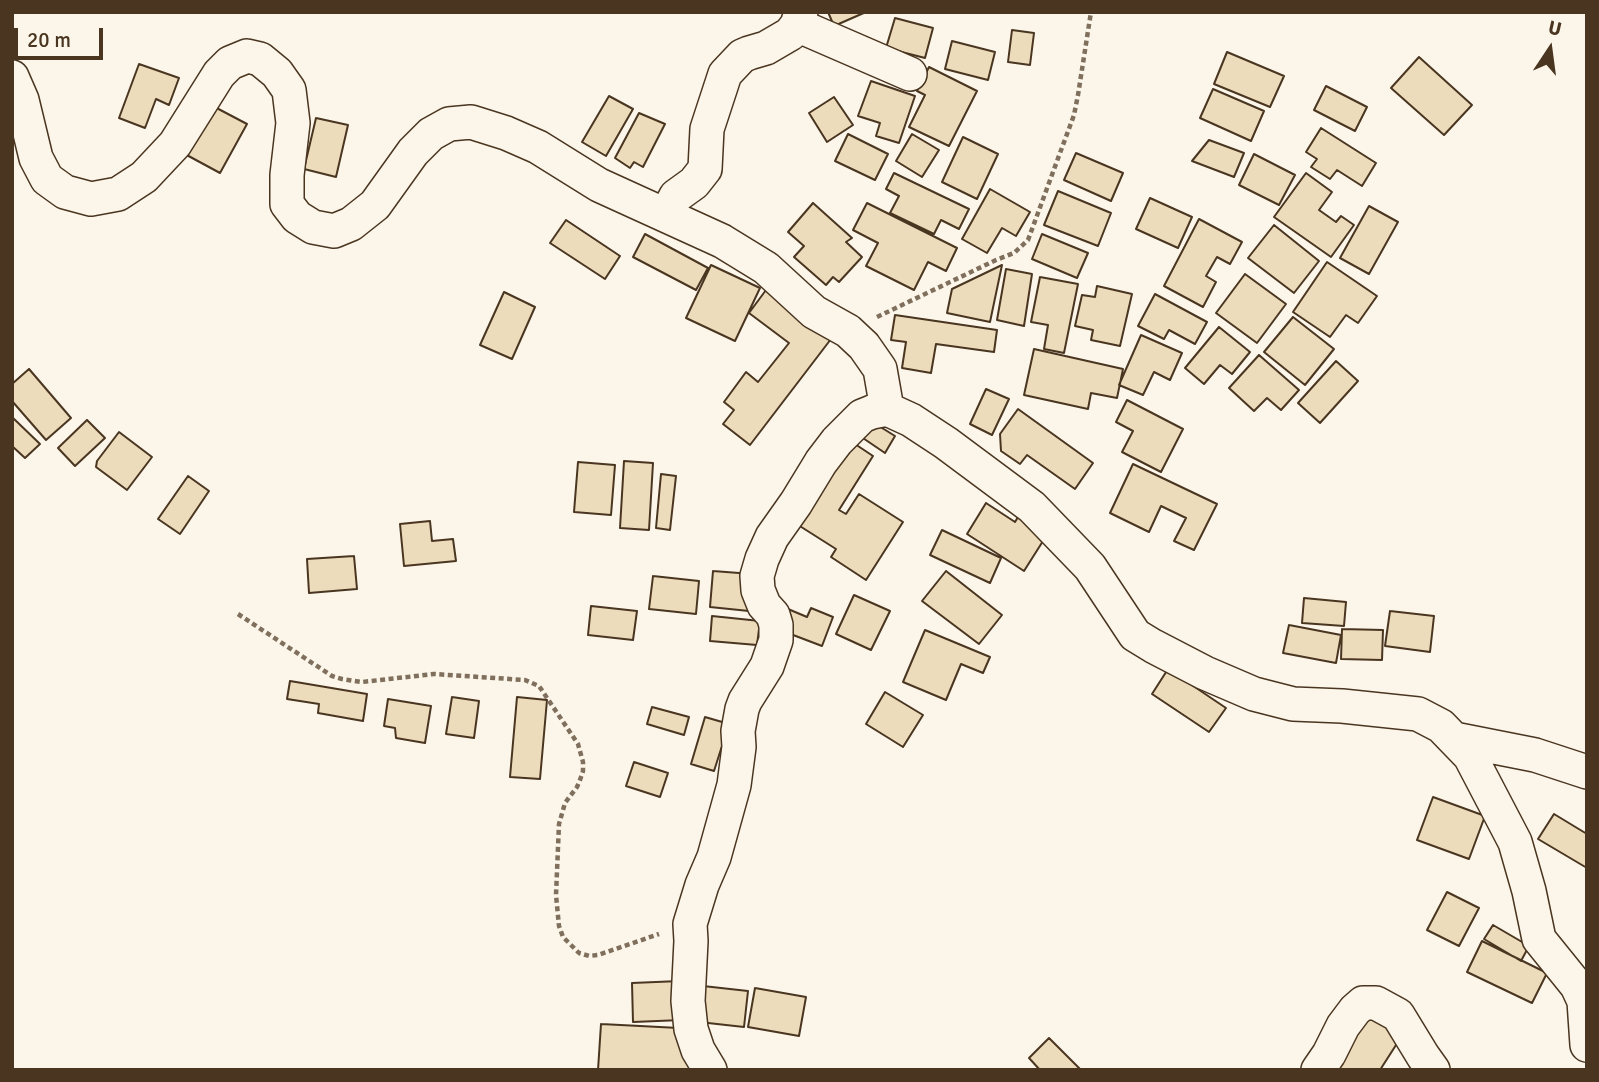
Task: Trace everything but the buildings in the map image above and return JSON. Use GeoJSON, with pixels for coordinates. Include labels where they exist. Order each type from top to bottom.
{"type":"FeatureCollection","features":[{"type":"Feature","properties":{"kind":"street"},"geometry":{"type":"LineString","coordinates":[[666,215],[676,196],[694,183],[705,169],[707,129],[725,74],[742,56],[766,48],[790,34],[799,19],[909,74]]}},
{"type":"Feature","properties":{"kind":"street"},"geometry":{"type":"LineString","coordinates":[[12,77],[22,100],[36,158],[47,179],[65,192],[91,199],[118,194],[144,177],[175,144],[219,74],[230,63],[247,57],[260,59],[277,73],[289,90],[293,123],[287,175],[288,204],[297,217],[313,227],[334,232],[351,224],[374,205],[413,152],[430,134],[449,124],[471,122],[506,133],[538,146],[599,185],[722,241],[766,268],[814,312],[848,331],[864,346],[880,369],[887,409]]}},
{"type":"Feature","properties":{"kind":"street"},"geometry":{"type":"LineString","coordinates":[[710,1070],[698,1050],[691,1029],[688,1001],[690,924],[714,857],[734,785],[742,709],[767,666],[776,640],[776,625],[758,590],[757,576],[772,537],[836,441],[862,416],[887,409],[911,420],[1032,507],[1090,567],[1135,635],[1153,646],[1254,694],[1293,704],[1418,714],[1441,726],[1454,738],[1470,756],[1515,842],[1539,939],[1577,986],[1584,1000],[1587,1047],[1581,1070]]}},
{"type":"Feature","properties":{"kind":"street"},"geometry":{"type":"LineString","coordinates":[[1454,738],[1535,755],[1587,772]]}},
{"type":"Feature","properties":{"kind":"street"},"geometry":{"type":"LineString","coordinates":[[1318,1070],[1355,1010],[1363,1003],[1376,1003],[1398,1015],[1433,1070]]}},
{"type":"Feature","properties":{"kind":"path"},"geometry":{"type":"LineString","coordinates":[[848,331],[1014,253],[1028,240],[1074,115],[1091,12]]}},
{"type":"Feature","properties":{"kind":"path"},"geometry":{"type":"LineString","coordinates":[[238,614],[332,676],[342,679],[362,682],[434,674],[525,680],[540,686],[578,744],[583,762],[580,779],[562,809],[559,824],[556,895],[559,926],[563,937],[579,953],[589,956],[690,924]]}}]}
